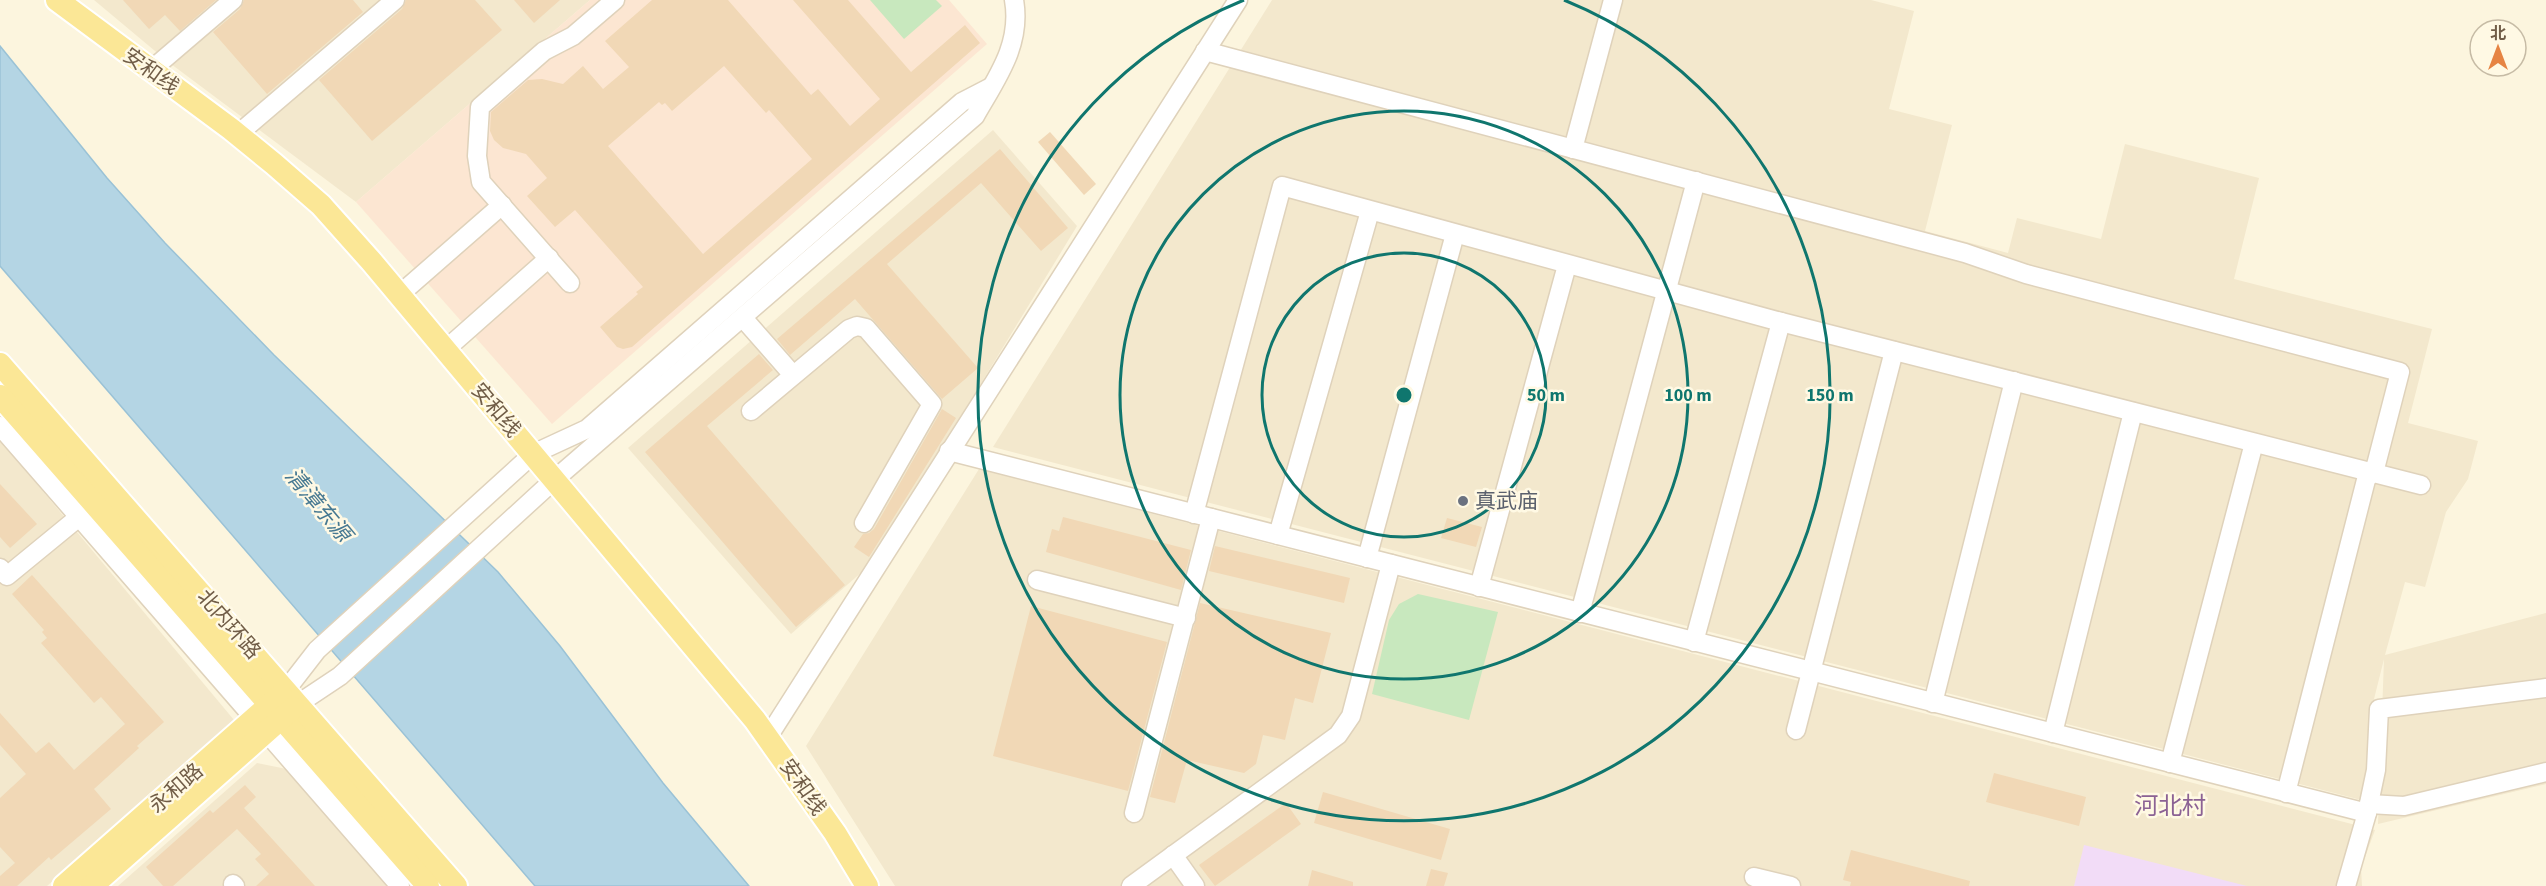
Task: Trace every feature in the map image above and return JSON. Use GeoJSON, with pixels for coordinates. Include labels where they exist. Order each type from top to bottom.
{"type":"FeatureCollection","features":[{"type":"Feature","properties":{"kind":"main road","name":"安和线"},"geometry":{"type":"LineString","coordinates":[[57,0],[237,135],[321,205],[555,480],[768,737],[835,833],[867,886]]}},
{"type":"Feature","properties":{"kind":"main road","name":"北内环路"},"geometry":{"type":"LineString","coordinates":[[0,364],[276,711],[456,886]]}},
{"type":"Feature","properties":{"kind":"main road","name":"北内环路"},"geometry":{"type":"LineString","coordinates":[[0,396],[428,886]]}},
{"type":"Feature","properties":{"kind":"main road","name":"永和路"},"geometry":{"type":"LineString","coordinates":[[64,886],[276,711]]}},
{"type":"Feature","properties":{"kind":"main road","name":"永和路"},"geometry":{"type":"LineString","coordinates":[[92,886],[276,711]]}},
{"type":"Feature","properties":{"kind":"street"},"geometry":{"type":"LineString","coordinates":[[150,71],[233,0]]}},
{"type":"Feature","properties":{"kind":"street"},"geometry":{"type":"LineString","coordinates":[[237,135],[395,0]]}},
{"type":"Feature","properties":{"kind":"street"},"geometry":{"type":"LineString","coordinates":[[570,283],[481,182],[477,156],[480,107],[544,51],[573,36],[615,0]]}},
{"type":"Feature","properties":{"kind":"street"},"geometry":{"type":"LineString","coordinates":[[276,711],[340,676],[555,480],[975,116],[1006,64],[1013,40],[1016,14],[1014,0]]}},
{"type":"Feature","properties":{"kind":"street"},"geometry":{"type":"LineString","coordinates":[[768,737],[1238,0]]}},
{"type":"Feature","properties":{"kind":"street"},"geometry":{"type":"LineString","coordinates":[[1573,149],[1613,0]]}},
{"type":"Feature","properties":{"kind":"street"},"geometry":{"type":"LineString","coordinates":[[1205,51],[1965,253],[2026,274],[2400,372],[2376,465],[2366,480],[2286,793]]}},
{"type":"Feature","properties":{"kind":"street"},"geometry":{"type":"LineString","coordinates":[[276,711],[317,651],[533,454],[587,429],[963,102],[991,87]]}},
{"type":"Feature","properties":{"kind":"street"},"geometry":{"type":"LineString","coordinates":[[1580,613],[1696,182]]}},
{"type":"Feature","properties":{"kind":"street"},"geometry":{"type":"LineString","coordinates":[[1134,813],[1185,618],[1202,516],[1282,186],[1780,322],[2421,485]]}},
{"type":"Feature","properties":{"kind":"street"},"geometry":{"type":"LineString","coordinates":[[399,295],[502,205]]}},
{"type":"Feature","properties":{"kind":"street"},"geometry":{"type":"LineString","coordinates":[[1278,536],[1370,211]]}},
{"type":"Feature","properties":{"kind":"street"},"geometry":{"type":"LineString","coordinates":[[1367,558],[1455,234]]}},
{"type":"Feature","properties":{"kind":"street"},"geometry":{"type":"LineString","coordinates":[[445,350],[549,258]]}},
{"type":"Feature","properties":{"kind":"street"},"geometry":{"type":"LineString","coordinates":[[1479,586],[1567,265]]}},
{"type":"Feature","properties":{"kind":"street"},"geometry":{"type":"LineString","coordinates":[[742,318],[793,375]]}},
{"type":"Feature","properties":{"kind":"street"},"geometry":{"type":"LineString","coordinates":[[1694,642],[1780,322]]}},
{"type":"Feature","properties":{"kind":"street"},"geometry":{"type":"LineString","coordinates":[[751,411],[849,329],[857,326],[866,328],[932,404],[864,524]]}},
{"type":"Feature","properties":{"kind":"street"},"geometry":{"type":"LineString","coordinates":[[1796,730],[1894,351]]}},
{"type":"Feature","properties":{"kind":"street"},"geometry":{"type":"LineString","coordinates":[[1933,703],[2014,381]]}},
{"type":"Feature","properties":{"kind":"street"},"geometry":{"type":"LineString","coordinates":[[2053,733],[2133,412]]}},
{"type":"Feature","properties":{"kind":"street"},"geometry":{"type":"LineString","coordinates":[[0,426],[79,517],[276,711],[400,886]]}},
{"type":"Feature","properties":{"kind":"street"},"geometry":{"type":"LineString","coordinates":[[2170,763],[2254,443]]}},
{"type":"Feature","properties":{"kind":"street"},"geometry":{"type":"LineString","coordinates":[[949,451],[2286,793],[2368,809],[2404,806],[2546,772]]}},
{"type":"Feature","properties":{"kind":"street"},"geometry":{"type":"LineString","coordinates":[[2,575],[79,517]]}},
{"type":"Feature","properties":{"kind":"street"},"geometry":{"type":"LineString","coordinates":[[1131,886],[1338,735],[1351,716],[1391,564]]}},
{"type":"Feature","properties":{"kind":"street"},"geometry":{"type":"LineString","coordinates":[[1037,580],[1185,618]]}},
{"type":"Feature","properties":{"kind":"street"},"geometry":{"type":"LineString","coordinates":[[2346,886],[2368,809],[2376,770],[2379,710],[2546,688]]}},
{"type":"Feature","properties":{"kind":"street"},"geometry":{"type":"LineString","coordinates":[[1173,855],[1196,886]]}},
{"type":"Feature","properties":{"kind":"street"},"geometry":{"type":"LineString","coordinates":[[1754,876],[1791,886]]}},
{"type":"Feature","properties":{"kind":"shaded area"},"geometry":{"type":"Polygon","coordinates":[[[94,0],[590,0],[356,202],[167,61],[94,0]]]}},
{"type":"Feature","properties":{"kind":"shaded area"},"geometry":{"type":"Polygon","coordinates":[[[590,0],[949,0],[987,44],[552,424],[356,202],[590,0]]]}},
{"type":"Feature","properties":{"kind":"shaded area"},"geometry":{"type":"Polygon","coordinates":[[[1272,0],[1871,0],[1914,11],[1889,109],[1952,125],[1925,231],[2008,253],[2017,218],[2101,239],[2125,144],[2259,178],[2234,279],[2432,329],[2408,423],[2478,441],[2468,479],[2446,512],[2425,587],[2405,582],[2385,655],[2546,613],[2546,784],[2378,824],[2384,659],[2373,703],[2365,801],[993,447],[1272,0]]]}},
{"type":"Feature","properties":{"kind":"shaded area"},"geometry":{"type":"Polygon","coordinates":[[[993,130],[1077,226],[871,564],[791,634],[628,448],[993,130]]]}},
{"type":"Feature","properties":{"kind":"shaded area"},"geometry":{"type":"Polygon","coordinates":[[[0,440],[234,720],[47,886],[0,886],[0,440]]]}},
{"type":"Feature","properties":{"kind":"shaded area"},"geometry":{"type":"Polygon","coordinates":[[[979,469],[2375,830],[2361,868],[2362,886],[895,886],[806,746],[979,469]]]}},
{"type":"Feature","properties":{"kind":"shaded area"},"geometry":{"type":"Polygon","coordinates":[[[257,763],[316,775],[411,886],[118,886],[257,763]]]}},
{"type":"Feature","properties":{"kind":"shaded area"},"geometry":{"type":"Polygon","coordinates":[[[2084,845],[2247,886],[2074,886],[2084,845]]]}},
{"type":"Feature","properties":{"kind":"green space"},"geometry":{"type":"Polygon","coordinates":[[[870,0],[936,0],[942,6],[904,39],[870,0]]]}},
{"type":"Feature","properties":{"kind":"green space"},"geometry":{"type":"Polygon","coordinates":[[[1418,594],[1498,612],[1469,720],[1372,694],[1389,620],[1399,604],[1418,594]]]}},
{"type":"Feature","properties":{"kind":"water","name":"清漳东源"},"geometry":{"type":"Polygon","coordinates":[[[0,46],[107,178],[165,243],[274,355],[498,572],[560,646],[663,783],[749,886],[535,886],[0,266],[0,46]]]}},
{"type":"Feature","properties":{"kind":"building"},"geometry":{"type":"Polygon","coordinates":[[[123,0],[216,0],[180,31],[165,15],[149,29],[123,0]]]}},
{"type":"Feature","properties":{"kind":"building"},"geometry":{"type":"Polygon","coordinates":[[[244,0],[353,0],[363,12],[267,94],[213,32],[240,9],[244,0]]]}},
{"type":"Feature","properties":{"kind":"building"},"geometry":{"type":"Polygon","coordinates":[[[406,0],[475,0],[502,30],[372,141],[319,80],[402,9],[406,0]]]}},
{"type":"Feature","properties":{"kind":"building"},"geometry":{"type":"Polygon","coordinates":[[[514,0],[560,0],[534,23],[514,0]]]}},
{"type":"Feature","properties":{"kind":"building"},"geometry":{"type":"Polygon","coordinates":[[[652,0],[728,0],[811,95],[818,89],[850,126],[880,99],[793,0],[848,0],[911,72],[965,25],[980,43],[632,347],[623,349],[617,347],[600,327],[643,287],[575,210],[555,227],[527,196],[547,178],[526,154],[503,148],[494,140],[490,131],[491,112],[528,80],[542,79],[563,84],[583,66],[603,89],[629,67],[605,41],[652,0]],[[724,66],[672,111],[665,103],[662,105],[659,102],[608,146],[703,254],[812,159],[769,110],[766,113],[724,66]]]}},
{"type":"Feature","properties":{"kind":"building"},"geometry":{"type":"Polygon","coordinates":[[[1050,132],[1096,184],[1084,195],[1038,142],[1050,132]]]}},
{"type":"Feature","properties":{"kind":"building"},"geometry":{"type":"Polygon","coordinates":[[[1000,149],[1068,228],[1041,251],[981,183],[887,264],[978,368],[942,399],[855,299],[790,355],[777,339],[1000,149]]]}},
{"type":"Feature","properties":{"kind":"building"},"geometry":{"type":"Polygon","coordinates":[[[759,354],[773,370],[707,426],[845,585],[796,627],[645,452],[759,354]]]}},
{"type":"Feature","properties":{"kind":"building"},"geometry":{"type":"Polygon","coordinates":[[[942,409],[956,418],[869,557],[854,547],[863,534],[874,529],[942,409]]]}},
{"type":"Feature","properties":{"kind":"building"},"geometry":{"type":"Polygon","coordinates":[[[0,484],[37,524],[10,548],[0,537],[0,484]]]}},
{"type":"Feature","properties":{"kind":"building"},"geometry":{"type":"Polygon","coordinates":[[[1063,517],[1191,550],[1181,590],[1046,552],[1052,529],[1059,531],[1063,517]]]}},
{"type":"Feature","properties":{"kind":"building"},"geometry":{"type":"Polygon","coordinates":[[[1447,518],[1482,527],[1476,547],[1441,538],[1447,518]]]}},
{"type":"Feature","properties":{"kind":"building"},"geometry":{"type":"Polygon","coordinates":[[[1215,546],[1350,578],[1344,603],[1209,571],[1215,546]]]}},
{"type":"Feature","properties":{"kind":"building"},"geometry":{"type":"Polygon","coordinates":[[[32,575],[164,722],[94,789],[111,809],[51,860],[49,857],[17,886],[0,886],[0,876],[15,863],[0,847],[0,798],[26,774],[0,745],[0,713],[36,753],[49,742],[74,770],[125,724],[101,697],[94,703],[41,643],[47,638],[42,632],[44,630],[12,594],[32,575]]]}},
{"type":"Feature","properties":{"kind":"building"},"geometry":{"type":"Polygon","coordinates":[[[1200,603],[1331,633],[1313,703],[1295,698],[1285,740],[1263,735],[1256,764],[1244,773],[1187,760],[1175,803],[1150,797],[1200,603]]]}},
{"type":"Feature","properties":{"kind":"building"},"geometry":{"type":"Polygon","coordinates":[[[1031,606],[1167,642],[1128,791],[993,756],[1031,606]]]}},
{"type":"Feature","properties":{"kind":"building"},"geometry":{"type":"Polygon","coordinates":[[[1994,773],[2086,797],[2079,826],[1986,802],[1994,773]]]}},
{"type":"Feature","properties":{"kind":"building"},"geometry":{"type":"Polygon","coordinates":[[[245,785],[256,797],[244,808],[315,886],[256,886],[269,874],[255,859],[261,854],[237,829],[173,886],[163,886],[146,867],[210,810],[213,813],[245,785]]]}},
{"type":"Feature","properties":{"kind":"building"},"geometry":{"type":"Polygon","coordinates":[[[1323,792],[1450,829],[1441,860],[1314,823],[1323,792]]]}},
{"type":"Feature","properties":{"kind":"building"},"geometry":{"type":"Polygon","coordinates":[[[1286,803],[1301,824],[1215,886],[1199,865],[1286,803]]]}},
{"type":"Feature","properties":{"kind":"building"},"geometry":{"type":"Polygon","coordinates":[[[1851,850],[1970,881],[1969,886],[1850,886],[1851,882],[1843,880],[1851,850]]]}},
{"type":"Feature","properties":{"kind":"building"},"geometry":{"type":"Polygon","coordinates":[[[1431,869],[1448,873],[1444,886],[1426,886],[1431,869]]]}},
{"type":"Feature","properties":{"kind":"building"},"geometry":{"type":"Polygon","coordinates":[[[1312,870],[1353,882],[1353,886],[1308,886],[1312,870]]]}},
{"type":"Feature","properties":{"kind":"place","name":"真武庙"},"geometry":{"type":"Point","coordinates":[1463,501]}},
{"type":"Feature","properties":{"kind":"district","name":"河北村"},"geometry":{"type":"Point","coordinates":[2170,806]}}]}
